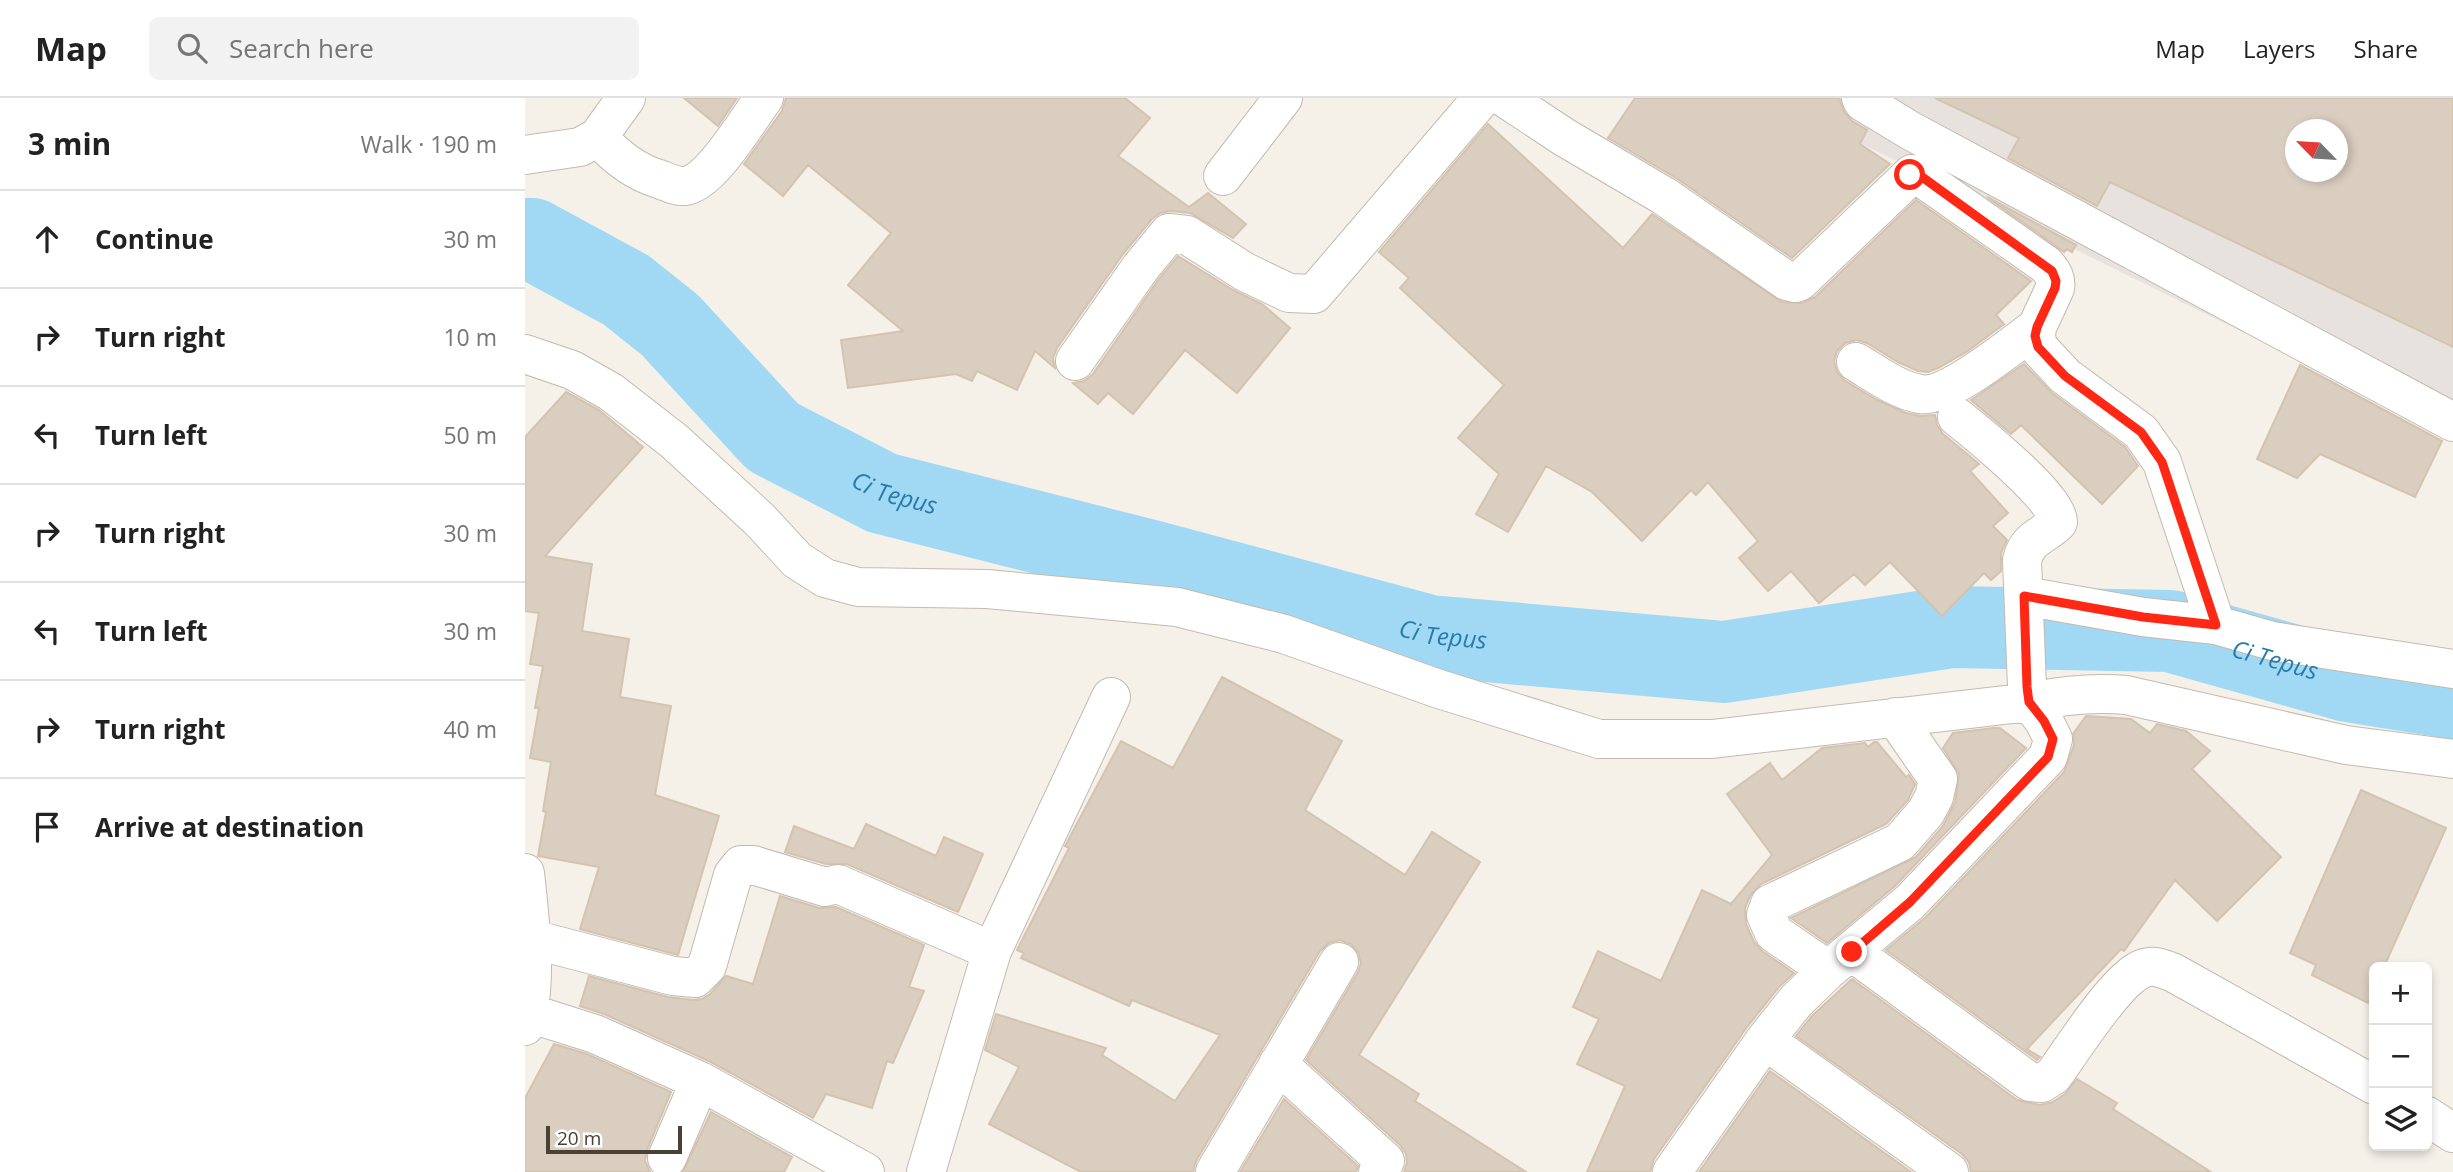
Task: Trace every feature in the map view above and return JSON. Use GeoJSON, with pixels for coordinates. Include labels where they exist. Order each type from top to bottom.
{"type":"FeatureCollection","features":[{"type":"Feature","properties":{"kind":"street"},"geometry":{"type":"LineString","coordinates":[[525,155],[580,147],[598,137],[626,98]]}},
{"type":"Feature","properties":{"kind":"street"},"geometry":{"type":"LineString","coordinates":[[598,137],[614,155],[649,176],[684,186],[696,182],[711,170],[764,98]]}},
{"type":"Feature","properties":{"kind":"street"},"geometry":{"type":"LineString","coordinates":[[1223,176],[1283,98]]}},
{"type":"Feature","properties":{"kind":"street"},"geometry":{"type":"LineString","coordinates":[[1076,361],[1141,267],[1169,233],[1187,235],[1245,272],[1289,293],[1314,293],[1482,98]]}},
{"type":"Feature","properties":{"kind":"street"},"geometry":{"type":"LineString","coordinates":[[1505,98],[1564,137],[1645,184],[1791,283],[1800,281],[1910,175],[1918,174],[2052,271],[2056,281],[2055,288],[2037,327],[2035,336],[2038,347],[2049,362],[2065,376],[2141,432],[2162,462],[2216,625]]}},
{"type":"Feature","properties":{"kind":"street"},"geometry":{"type":"LineString","coordinates":[[1861,98],[1863,102],[1911,131],[2453,422]]}},
{"type":"Feature","properties":{"kind":"street"},"geometry":{"type":"LineString","coordinates":[[1856,362],[1893,385],[1922,395],[1952,387],[2037,327]]}},
{"type":"Feature","properties":{"kind":"street"},"geometry":{"type":"LineString","coordinates":[[525,354],[572,370],[611,392],[674,441],[759,520],[797,560],[825,578],[858,587],[987,589],[1177,607],[1285,634],[1436,688],[1599,739],[1712,739],[1895,716],[2028,695],[2100,692],[2126,695],[2346,745],[2453,760]]}},
{"type":"Feature","properties":{"kind":"street"},"geometry":{"type":"LineString","coordinates":[[1672,1172],[1796,1002],[1910,902],[2048,757],[2053,739],[2028,695],[2022,560],[2025,549],[2058,522],[2058,516],[2043,493],[1991,444],[1957,417]]}},
{"type":"Feature","properties":{"kind":"street"},"geometry":{"type":"LineString","coordinates":[[2024,603],[2216,625],[2272,641],[2453,669]]}},
{"type":"Feature","properties":{"kind":"street"},"geometry":{"type":"LineString","coordinates":[[926,1172],[992,951],[1111,697]]}},
{"type":"Feature","properties":{"kind":"street"},"geometry":{"type":"LineString","coordinates":[[1895,716],[1938,779],[1934,797],[1926,812],[1900,842],[1770,904],[1766,915],[1774,933],[1840,961],[2030,1082],[2042,1083],[2053,1076],[2120,986],[2139,970],[2157,967],[2174,973],[2369,1081]]}},
{"type":"Feature","properties":{"kind":"street"},"geometry":{"type":"LineString","coordinates":[[532,939],[673,976],[695,978],[707,966],[733,875],[741,866],[753,865],[825,887],[838,884],[992,951]]}},
{"type":"Feature","properties":{"kind":"street"},"geometry":{"type":"LineString","coordinates":[[525,873],[532,939],[527,1019],[595,1034],[700,1081],[865,1172]]}},
{"type":"Feature","properties":{"kind":"street"},"geometry":{"type":"LineString","coordinates":[[1215,1172],[1339,962]]}},
{"type":"Feature","properties":{"kind":"street"},"geometry":{"type":"LineString","coordinates":[[1766,1040],[1949,1172]]}},
{"type":"Feature","properties":{"kind":"street"},"geometry":{"type":"LineString","coordinates":[[1278,1064],[1388,1168]]}},
{"type":"Feature","properties":{"kind":"street"},"geometry":{"type":"LineString","coordinates":[[667,1158],[700,1081]]}},
{"type":"Feature","properties":{"kind":"street"},"geometry":{"type":"LineString","coordinates":[[2432,1119],[2453,1133]]}},
{"type":"Feature","properties":{"kind":"shaded area"},"geometry":{"type":"Polygon","coordinates":[[[1811,98],[2453,98],[2453,436],[1803,115],[1811,98]]]}},
{"type":"Feature","properties":{"kind":"building"},"geometry":{"type":"Polygon","coordinates":[[[684,98],[737,98],[718,126],[684,98]]]}},
{"type":"Feature","properties":{"kind":"building"},"geometry":{"type":"Polygon","coordinates":[[[786,98],[1125,98],[1150,118],[1118,156],[1189,207],[1208,193],[1246,224],[1233,238],[1190,213],[1160,213],[1123,254],[1057,348],[1053,358],[1055,368],[1035,351],[1017,390],[977,371],[972,381],[956,374],[848,388],[841,340],[903,331],[848,285],[891,233],[808,165],[783,196],[744,164],[782,111],[786,98]]]}},
{"type":"Feature","properties":{"kind":"building"},"geometry":{"type":"Polygon","coordinates":[[[1635,98],[1839,98],[1844,112],[1852,121],[1867,130],[1860,144],[1890,164],[1792,258],[1676,178],[1608,138],[1635,98]]]}},
{"type":"Feature","properties":{"kind":"building"},"geometry":{"type":"Polygon","coordinates":[[[1935,98],[2453,98],[2453,347],[2110,182],[2097,206],[2008,158],[2019,138],[1935,98]]]}},
{"type":"Feature","properties":{"kind":"building"},"geometry":{"type":"Polygon","coordinates":[[[1488,124],[1623,248],[1652,214],[1782,302],[1802,303],[1815,297],[1916,200],[2031,281],[1996,315],[2004,324],[1968,351],[1938,368],[1928,372],[1918,371],[1857,340],[1845,343],[1837,351],[1834,361],[1837,372],[1844,380],[1877,400],[1906,413],[1935,415],[1943,434],[1979,464],[1970,471],[2008,513],[1993,526],[2007,540],[2001,553],[2001,571],[1991,580],[1984,573],[1942,616],[1890,562],[1865,585],[1854,574],[1819,603],[1791,571],[1768,591],[1739,558],[1758,541],[1708,482],[1696,495],[1691,490],[1642,541],[1592,492],[1546,466],[1508,532],[1476,514],[1499,474],[1458,438],[1504,385],[1400,288],[1409,278],[1379,252],[1488,124]]]}},
{"type":"Feature","properties":{"kind":"building"},"geometry":{"type":"Polygon","coordinates":[[[1987,197],[2076,245],[2072,252],[2067,249],[2064,252],[1987,197]]]}},
{"type":"Feature","properties":{"kind":"building"},"geometry":{"type":"Polygon","coordinates":[[[1178,256],[1233,290],[1262,304],[1290,328],[1237,393],[1185,350],[1133,414],[1108,393],[1098,404],[1073,383],[1084,381],[1093,374],[1158,280],[1178,256]]]}},
{"type":"Feature","properties":{"kind":"building"},"geometry":{"type":"Polygon","coordinates":[[[2024,364],[2052,393],[2125,447],[2138,466],[2102,504],[2021,425],[2011,434],[1971,400],[2024,364]]]}},
{"type":"Feature","properties":{"kind":"building"},"geometry":{"type":"Polygon","coordinates":[[[2300,365],[2442,441],[2415,497],[2320,454],[2297,478],[2257,459],[2300,365]]]}},
{"type":"Feature","properties":{"kind":"building"},"geometry":{"type":"Polygon","coordinates":[[[566,392],[599,410],[643,447],[545,556],[592,564],[582,631],[629,639],[620,697],[671,706],[655,795],[719,816],[678,955],[580,929],[599,867],[538,856],[551,762],[530,758],[543,666],[530,664],[539,613],[525,611],[525,437],[566,392]]]}},
{"type":"Feature","properties":{"kind":"building"},"geometry":{"type":"Polygon","coordinates":[[[1222,677],[1342,741],[1305,810],[1405,875],[1432,832],[1480,862],[1359,1055],[1419,1094],[1415,1101],[1526,1172],[1404,1172],[1406,1154],[1400,1145],[1306,1060],[1361,963],[1358,952],[1351,944],[1340,940],[1329,943],[1320,951],[1196,1161],[1193,1172],[1081,1172],[989,1124],[1019,1067],[985,1050],[996,1014],[1106,1048],[1102,1055],[1175,1101],[1220,1035],[1132,1000],[1129,1006],[1021,958],[1024,953],[1017,950],[1069,848],[1065,846],[1121,741],[1173,768],[1222,677]]]}},
{"type":"Feature","properties":{"kind":"building"},"geometry":{"type":"Polygon","coordinates":[[[2086,716],[2131,719],[2150,733],[2157,724],[2186,731],[2210,751],[2192,769],[2281,857],[2217,921],[2175,880],[2124,951],[2121,949],[2027,1049],[2040,1057],[2037,1060],[1886,950],[1926,917],[2064,772],[2074,745],[2073,734],[2086,716]]]}},
{"type":"Feature","properties":{"kind":"building"},"geometry":{"type":"Polygon","coordinates":[[[2000,728],[2026,748],[1895,886],[1827,943],[1791,918],[1916,857],[1943,826],[1955,802],[1959,774],[1943,748],[1953,733],[2000,728]]]}},
{"type":"Feature","properties":{"kind":"building"},"geometry":{"type":"Polygon","coordinates":[[[1877,742],[1915,784],[1908,800],[1886,824],[1761,884],[1750,896],[1745,908],[1746,924],[1754,942],[1762,951],[1794,973],[1779,987],[1747,1027],[1654,1159],[1650,1172],[1587,1172],[1625,1086],[1577,1064],[1599,1019],[1573,1007],[1598,951],[1661,981],[1702,890],[1731,904],[1772,855],[1727,794],[1770,763],[1782,780],[1822,748],[1865,743],[1868,747],[1877,742]]]}},
{"type":"Feature","properties":{"kind":"building"},"geometry":{"type":"Polygon","coordinates":[[[2361,790],[2446,828],[2386,962],[2369,962],[2368,1003],[2312,975],[2316,965],[2290,953],[2361,790]]]}},
{"type":"Feature","properties":{"kind":"building"},"geometry":{"type":"Polygon","coordinates":[[[866,824],[936,856],[944,837],[983,854],[958,912],[847,864],[826,864],[785,852],[794,826],[854,849],[866,824]]]}},
{"type":"Feature","properties":{"kind":"building"},"geometry":{"type":"Polygon","coordinates":[[[780,896],[819,908],[836,907],[924,945],[909,987],[924,991],[893,1063],[887,1061],[872,1108],[826,1094],[813,1118],[709,1061],[580,1006],[589,976],[668,997],[693,1000],[710,994],[726,976],[753,984],[780,896]]]}},
{"type":"Feature","properties":{"kind":"building"},"geometry":{"type":"Polygon","coordinates":[[[1852,979],[2017,1100],[2040,1105],[2053,1102],[2065,1094],[2077,1079],[2117,1103],[2113,1109],[2211,1172],[1971,1172],[1969,1162],[1962,1154],[1796,1036],[1812,1016],[1852,979]]]}},
{"type":"Feature","properties":{"kind":"building"},"geometry":{"type":"Polygon","coordinates":[[[554,1044],[587,1054],[671,1092],[647,1150],[645,1161],[650,1172],[525,1172],[525,1098],[554,1044]]]}},
{"type":"Feature","properties":{"kind":"building"},"geometry":{"type":"Polygon","coordinates":[[[1770,1071],[1911,1172],[1699,1172],[1770,1071]]]}},
{"type":"Feature","properties":{"kind":"building"},"geometry":{"type":"Polygon","coordinates":[[[1284,1099],[1358,1166],[1356,1172],[1240,1172],[1284,1099]]]}},
{"type":"Feature","properties":{"kind":"building"},"geometry":{"type":"Polygon","coordinates":[[[711,1112],[792,1157],[784,1172],[683,1172],[711,1112]]]}},
{"type":"Feature","properties":{"kind":"waterway","name":"Ci Tepus"},"geometry":{"type":"LineString","coordinates":[[525,239],[532,239],[626,290],[670,325],[773,437],[882,493],[1151,561],[1430,636],[1724,662],[1952,627],[2170,631],[2348,681],[2453,698]]}},
{"type":"Feature","properties":{"kind":"route"},"geometry":{"type":"LineString","coordinates":[[1852,952],[1910,902],[2048,757],[2053,739],[2044,721],[2029,702],[2024,596],[2143,617],[2216,625],[2162,462],[2141,432],[2065,376],[2049,362],[2038,347],[2035,336],[2037,327],[2055,288],[2056,281],[2052,271],[1918,174],[1910,175]]}}]}
